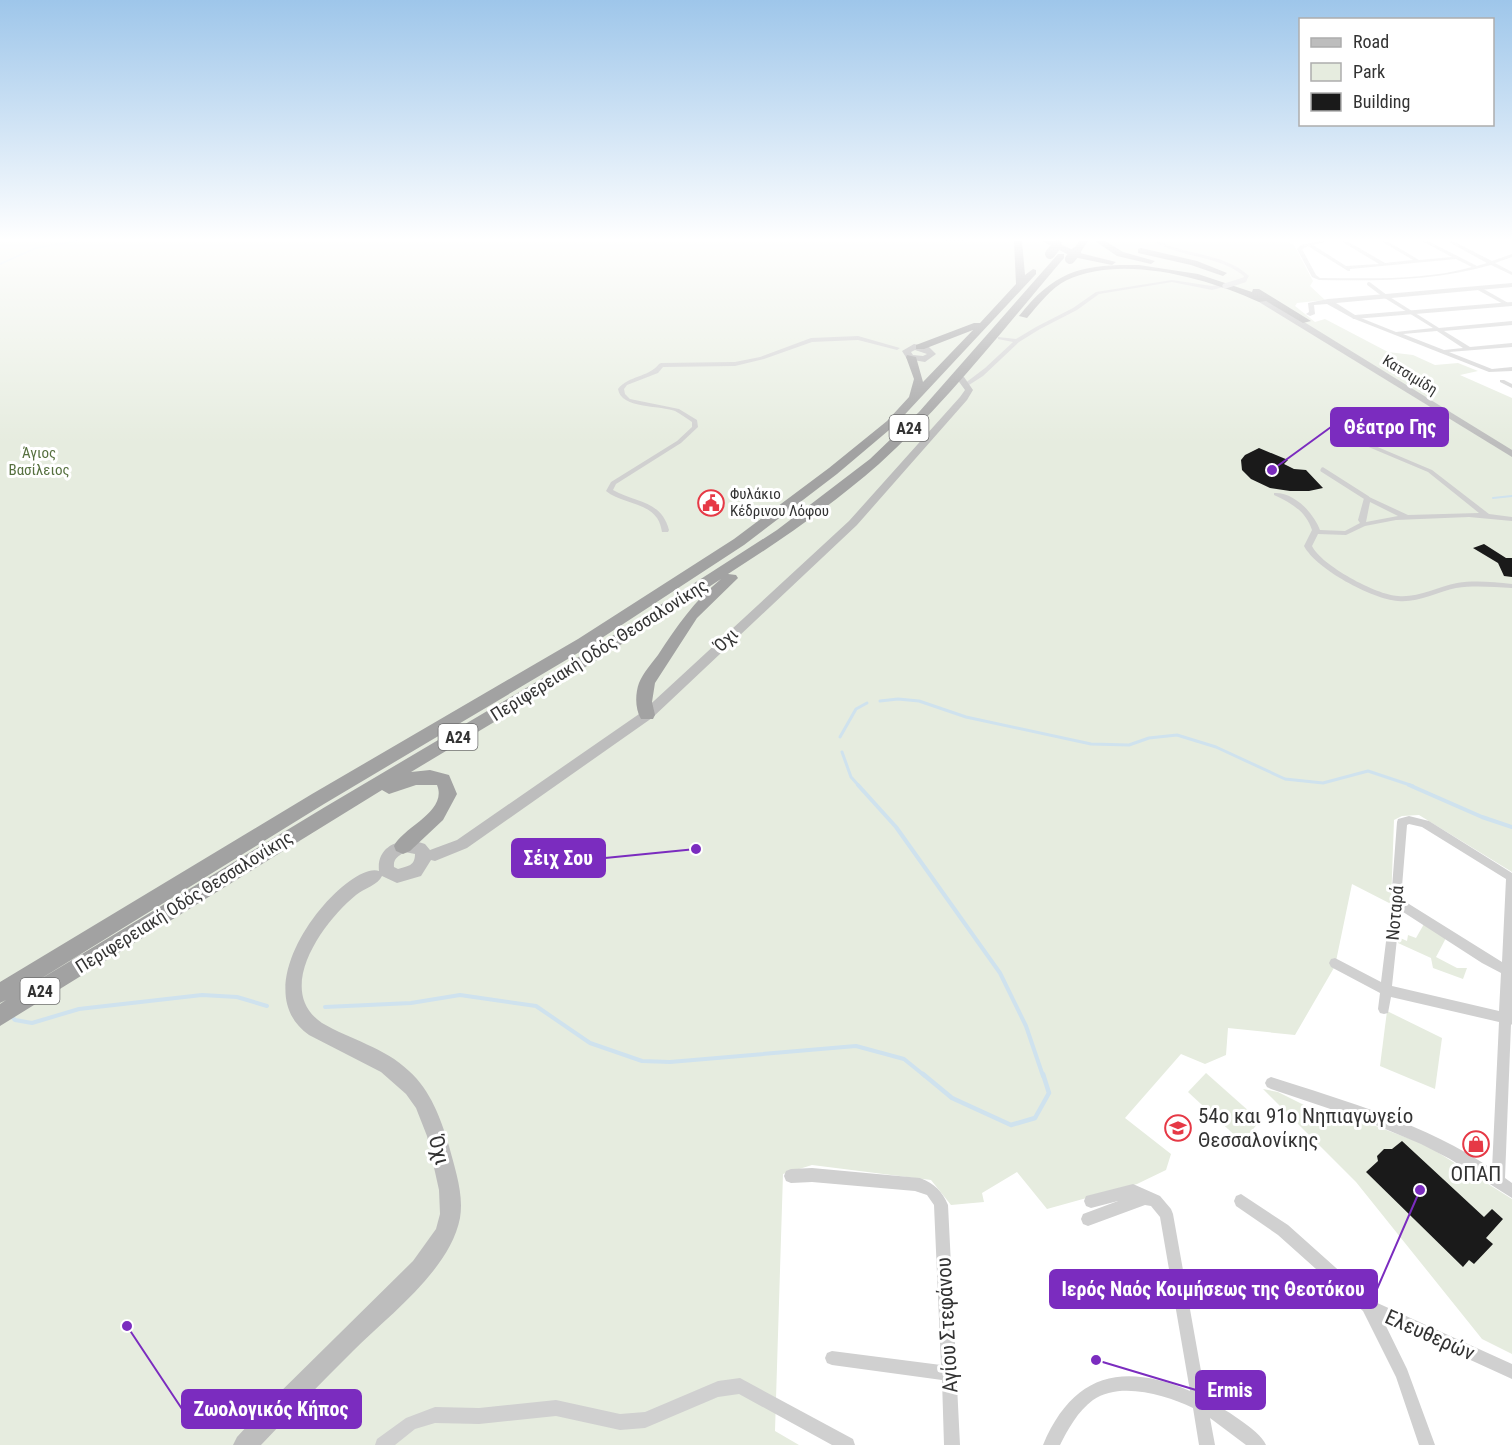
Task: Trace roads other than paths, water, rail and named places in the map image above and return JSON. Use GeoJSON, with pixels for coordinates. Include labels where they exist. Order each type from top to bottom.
{"type":"FeatureCollection","features":[{"type":"Feature","properties":{"kind":"highway","name":"Περιφερειακή Οδός Θεσσαλονίκης"},"geometry":{"type":"LineString","coordinates":[[0,1016],[77,958],[318,799],[583,643],[769,521],[891,423],[998,308]]}},
{"type":"Feature","properties":{"kind":"highway","name":"Περιφερειακή Οδός Θεσσαλονίκης"},"geometry":{"type":"LineString","coordinates":[[0,993],[77,958],[331,812],[597,653],[763,546],[829,499],[874,462],[923,414],[1020,308]]}},
{"type":"Feature","properties":{"kind":"highway"},"geometry":{"type":"LineString","coordinates":[[982,349],[1000,339],[1031,308]]}},
{"type":"Feature","properties":{"kind":"highway"},"geometry":{"type":"LineString","coordinates":[[1287,308],[1308,318]]}},
{"type":"Feature","properties":{"kind":"highway"},"geometry":{"type":"LineString","coordinates":[[914,397],[919,379],[914,353],[986,321]]}},
{"type":"Feature","properties":{"kind":"highway"},"geometry":{"type":"LineString","coordinates":[[647,716],[644,702],[647,683],[692,615],[729,579],[815,516],[829,499]]}},
{"type":"Feature","properties":{"kind":"highway"},"geometry":{"type":"LineString","coordinates":[[331,812],[411,779],[440,778],[448,790],[444,804],[417,835],[403,846]]}},
{"type":"Feature","properties":{"kind":"main road","name":"Κατσιμίδη"},"geometry":{"type":"LineString","coordinates":[[1281,308],[1512,454]]}},
{"type":"Feature","properties":{"kind":"main road","name":"Κατσιμίδη"},"geometry":{"type":"LineString","coordinates":[[1308,318],[1512,447]]}},
{"type":"Feature","properties":{"kind":"main road"},"geometry":{"type":"LineString","coordinates":[[914,353],[934,361]]}},
{"type":"Feature","properties":{"kind":"main road","name":"Όχι"},"geometry":{"type":"LineString","coordinates":[[245,1445],[409,1280],[438,1244],[450,1220],[449,1195],[441,1152],[428,1111],[416,1089],[400,1074],[375,1057],[317,1030],[303,1018],[294,1001],[292,980],[296,960],[335,906],[351,890],[384,871],[403,876],[426,858],[462,844],[647,716],[853,523],[964,398],[969,390],[964,382]]}},
{"type":"Feature","properties":{"kind":"main road"},"geometry":{"type":"LineString","coordinates":[[384,871],[392,852],[403,846],[415,846],[426,858]]}},
{"type":"Feature","properties":{"kind":"street"},"geometry":{"type":"LineString","coordinates":[[964,382],[980,378],[1017,341],[1044,324],[1076,308]]}},
{"type":"Feature","properties":{"kind":"street"},"geometry":{"type":"LineString","coordinates":[[1308,318],[1313,311],[1312,308]]}},
{"type":"Feature","properties":{"kind":"street"},"geometry":{"type":"LineString","coordinates":[[1340,308],[1354,317],[1491,370],[1512,369]]}},
{"type":"Feature","properties":{"kind":"street"},"geometry":{"type":"LineString","coordinates":[[1406,308],[1470,349]]}},
{"type":"Feature","properties":{"kind":"street"},"geometry":{"type":"LineString","coordinates":[[1354,317],[1462,308]]}},
{"type":"Feature","properties":{"kind":"street"},"geometry":{"type":"LineString","coordinates":[[1396,334],[1512,323]]}},
{"type":"Feature","properties":{"kind":"street"},"geometry":{"type":"LineString","coordinates":[[664,530],[664,523],[659,515],[650,508],[609,491],[613,483],[679,442],[695,427],[695,421],[676,410],[628,400],[622,395],[621,389],[625,384],[648,376],[661,365],[735,364],[762,358],[811,340],[858,338],[914,353]]}},
{"type":"Feature","properties":{"kind":"street"},"geometry":{"type":"LineString","coordinates":[[1000,339],[1017,341]]}},
{"type":"Feature","properties":{"kind":"street"},"geometry":{"type":"LineString","coordinates":[[1441,351],[1512,345]]}},
{"type":"Feature","properties":{"kind":"street"},"geometry":{"type":"LineString","coordinates":[[1502,381],[1512,386]]}},
{"type":"Feature","properties":{"kind":"street"},"geometry":{"type":"LineString","coordinates":[[1361,442],[1430,471],[1486,515]]}},
{"type":"Feature","properties":{"kind":"street"},"geometry":{"type":"LineString","coordinates":[[1323,470],[1367,498],[1407,518]]}},
{"type":"Feature","properties":{"kind":"street"},"geometry":{"type":"LineString","coordinates":[[1276,494],[1291,500],[1306,511],[1313,521],[1315,532],[1308,542],[1308,549],[1317,561],[1354,582],[1397,599],[1462,584],[1512,586]]}},
{"type":"Feature","properties":{"kind":"street"},"geometry":{"type":"LineString","coordinates":[[1364,524],[1362,521],[1367,498]]}},
{"type":"Feature","properties":{"kind":"street"},"geometry":{"type":"LineString","coordinates":[[1315,532],[1346,533],[1364,524],[1407,518],[1486,515],[1512,519]]}},
{"type":"Feature","properties":{"kind":"street","name":"Νοταρά"},"geometry":{"type":"LineString","coordinates":[[1384,1009],[1402,822],[1416,821],[1436,830],[1512,878]]}},
{"type":"Feature","properties":{"kind":"street"},"geometry":{"type":"LineString","coordinates":[[1498,1180],[1508,1017],[1512,878]]}},
{"type":"Feature","properties":{"kind":"street"},"geometry":{"type":"LineString","coordinates":[[1396,901],[1510,972]]}},
{"type":"Feature","properties":{"kind":"street"},"geometry":{"type":"LineString","coordinates":[[1335,963],[1386,990],[1508,1017]]}},
{"type":"Feature","properties":{"kind":"street"},"geometry":{"type":"LineString","coordinates":[[1271,1083],[1397,1126],[1458,1154],[1512,1191]]}},
{"type":"Feature","properties":{"kind":"street","name":"Αγίου Στεφάνου"},"geometry":{"type":"LineString","coordinates":[[791,1176],[812,1175],[921,1185],[933,1191],[941,1205],[952,1445]]}},
{"type":"Feature","properties":{"kind":"street"},"geometry":{"type":"LineString","coordinates":[[1091,1201],[1133,1191],[1157,1203],[1167,1217],[1208,1445]]}},
{"type":"Feature","properties":{"kind":"street"},"geometry":{"type":"LineString","coordinates":[[1088,1219],[1145,1198]]}},
{"type":"Feature","properties":{"kind":"street","name":"Ελευθερών"},"geometry":{"type":"LineString","coordinates":[[1241,1201],[1283,1230],[1368,1306],[1512,1372]]}},
{"type":"Feature","properties":{"kind":"street"},"geometry":{"type":"LineString","coordinates":[[1368,1306],[1402,1374],[1427,1445]]}},
{"type":"Feature","properties":{"kind":"street"},"geometry":{"type":"LineString","coordinates":[[832,1358],[949,1374]]}},
{"type":"Feature","properties":{"kind":"street"},"geometry":{"type":"LineString","coordinates":[[1051,1445],[1074,1408],[1089,1394],[1103,1386],[1123,1383],[1148,1385],[1182,1393],[1200,1403],[1258,1445]]}},
{"type":"Feature","properties":{"kind":"street"},"geometry":{"type":"LineString","coordinates":[[383,1445],[411,1423],[435,1415],[479,1416],[556,1408],[620,1422],[645,1420],[718,1389],[740,1386],[847,1445]]}},
{"type":"Feature","properties":{"kind":"waterway"},"geometry":{"type":"LineString","coordinates":[[1493,498],[1512,496]]}},
{"type":"Feature","properties":{"kind":"waterway"},"geometry":{"type":"LineString","coordinates":[[880,701],[898,699],[919,701],[966,717],[1091,744],[1129,745],[1149,738],[1177,735],[1216,747],[1285,779],[1323,783],[1368,771],[1413,786]]}},
{"type":"Feature","properties":{"kind":"waterway"},"geometry":{"type":"LineString","coordinates":[[840,737],[856,709],[867,703]]}},
{"type":"Feature","properties":{"kind":"waterway"},"geometry":{"type":"LineString","coordinates":[[842,752],[851,777],[859,786]]}},
{"type":"Feature","properties":{"kind":"waterway"},"geometry":{"type":"LineString","coordinates":[[858,785],[896,827],[1000,973],[1026,1026],[1043,1076]]}},
{"type":"Feature","properties":{"kind":"waterway"},"geometry":{"type":"LineString","coordinates":[[1409,785],[1482,817],[1512,827]]}},
{"type":"Feature","properties":{"kind":"waterway"},"geometry":{"type":"LineString","coordinates":[[10,1015],[15,1020],[32,1023],[79,1009],[202,995],[237,997],[267,1006]]}},
{"type":"Feature","properties":{"kind":"waterway"},"geometry":{"type":"LineString","coordinates":[[325,1007],[411,1003],[460,995],[536,1006],[590,1043],[642,1061],[670,1062],[856,1046],[904,1059],[925,1076]]}},
{"type":"Feature","properties":{"kind":"waterway"},"geometry":{"type":"LineString","coordinates":[[923,1074],[952,1098],[1011,1125],[1035,1118],[1049,1093],[1043,1074]]}},
{"type":"Feature","properties":{"kind":"place","name":"Θέατρο Γης"},"geometry":{"type":"Point","coordinates":[1272,470]}},
{"type":"Feature","properties":{"kind":"place","name":"Φυλάκιο Κέδρινου Λόφου"},"geometry":{"type":"Point","coordinates":[711,503]}},
{"type":"Feature","properties":{"kind":"place","name":"Σέιχ Σου"},"geometry":{"type":"Point","coordinates":[696,849]}},
{"type":"Feature","properties":{"kind":"place","name":"54ο και 91ο Νηπιαγωγείο Θεσσαλονίκης"},"geometry":{"type":"Point","coordinates":[1178,1128]}},
{"type":"Feature","properties":{"kind":"place","name":"ΟΠΑΠ"},"geometry":{"type":"Point","coordinates":[1476,1144]}},
{"type":"Feature","properties":{"kind":"place","name":"Ιερός Ναός Κοιμήσεως της Θεοτόκου"},"geometry":{"type":"Point","coordinates":[1420,1190]}},
{"type":"Feature","properties":{"kind":"place","name":"Ζωολογικός Κήπος"},"geometry":{"type":"Point","coordinates":[127,1326]}},
{"type":"Feature","properties":{"kind":"place","name":"Ermis"},"geometry":{"type":"Point","coordinates":[1096,1360]}},
{"type":"Feature","properties":{"kind":"park label","name":"Άγιος Βασίλειος"},"geometry":{"type":"Point","coordinates":[39,462]}}]}
